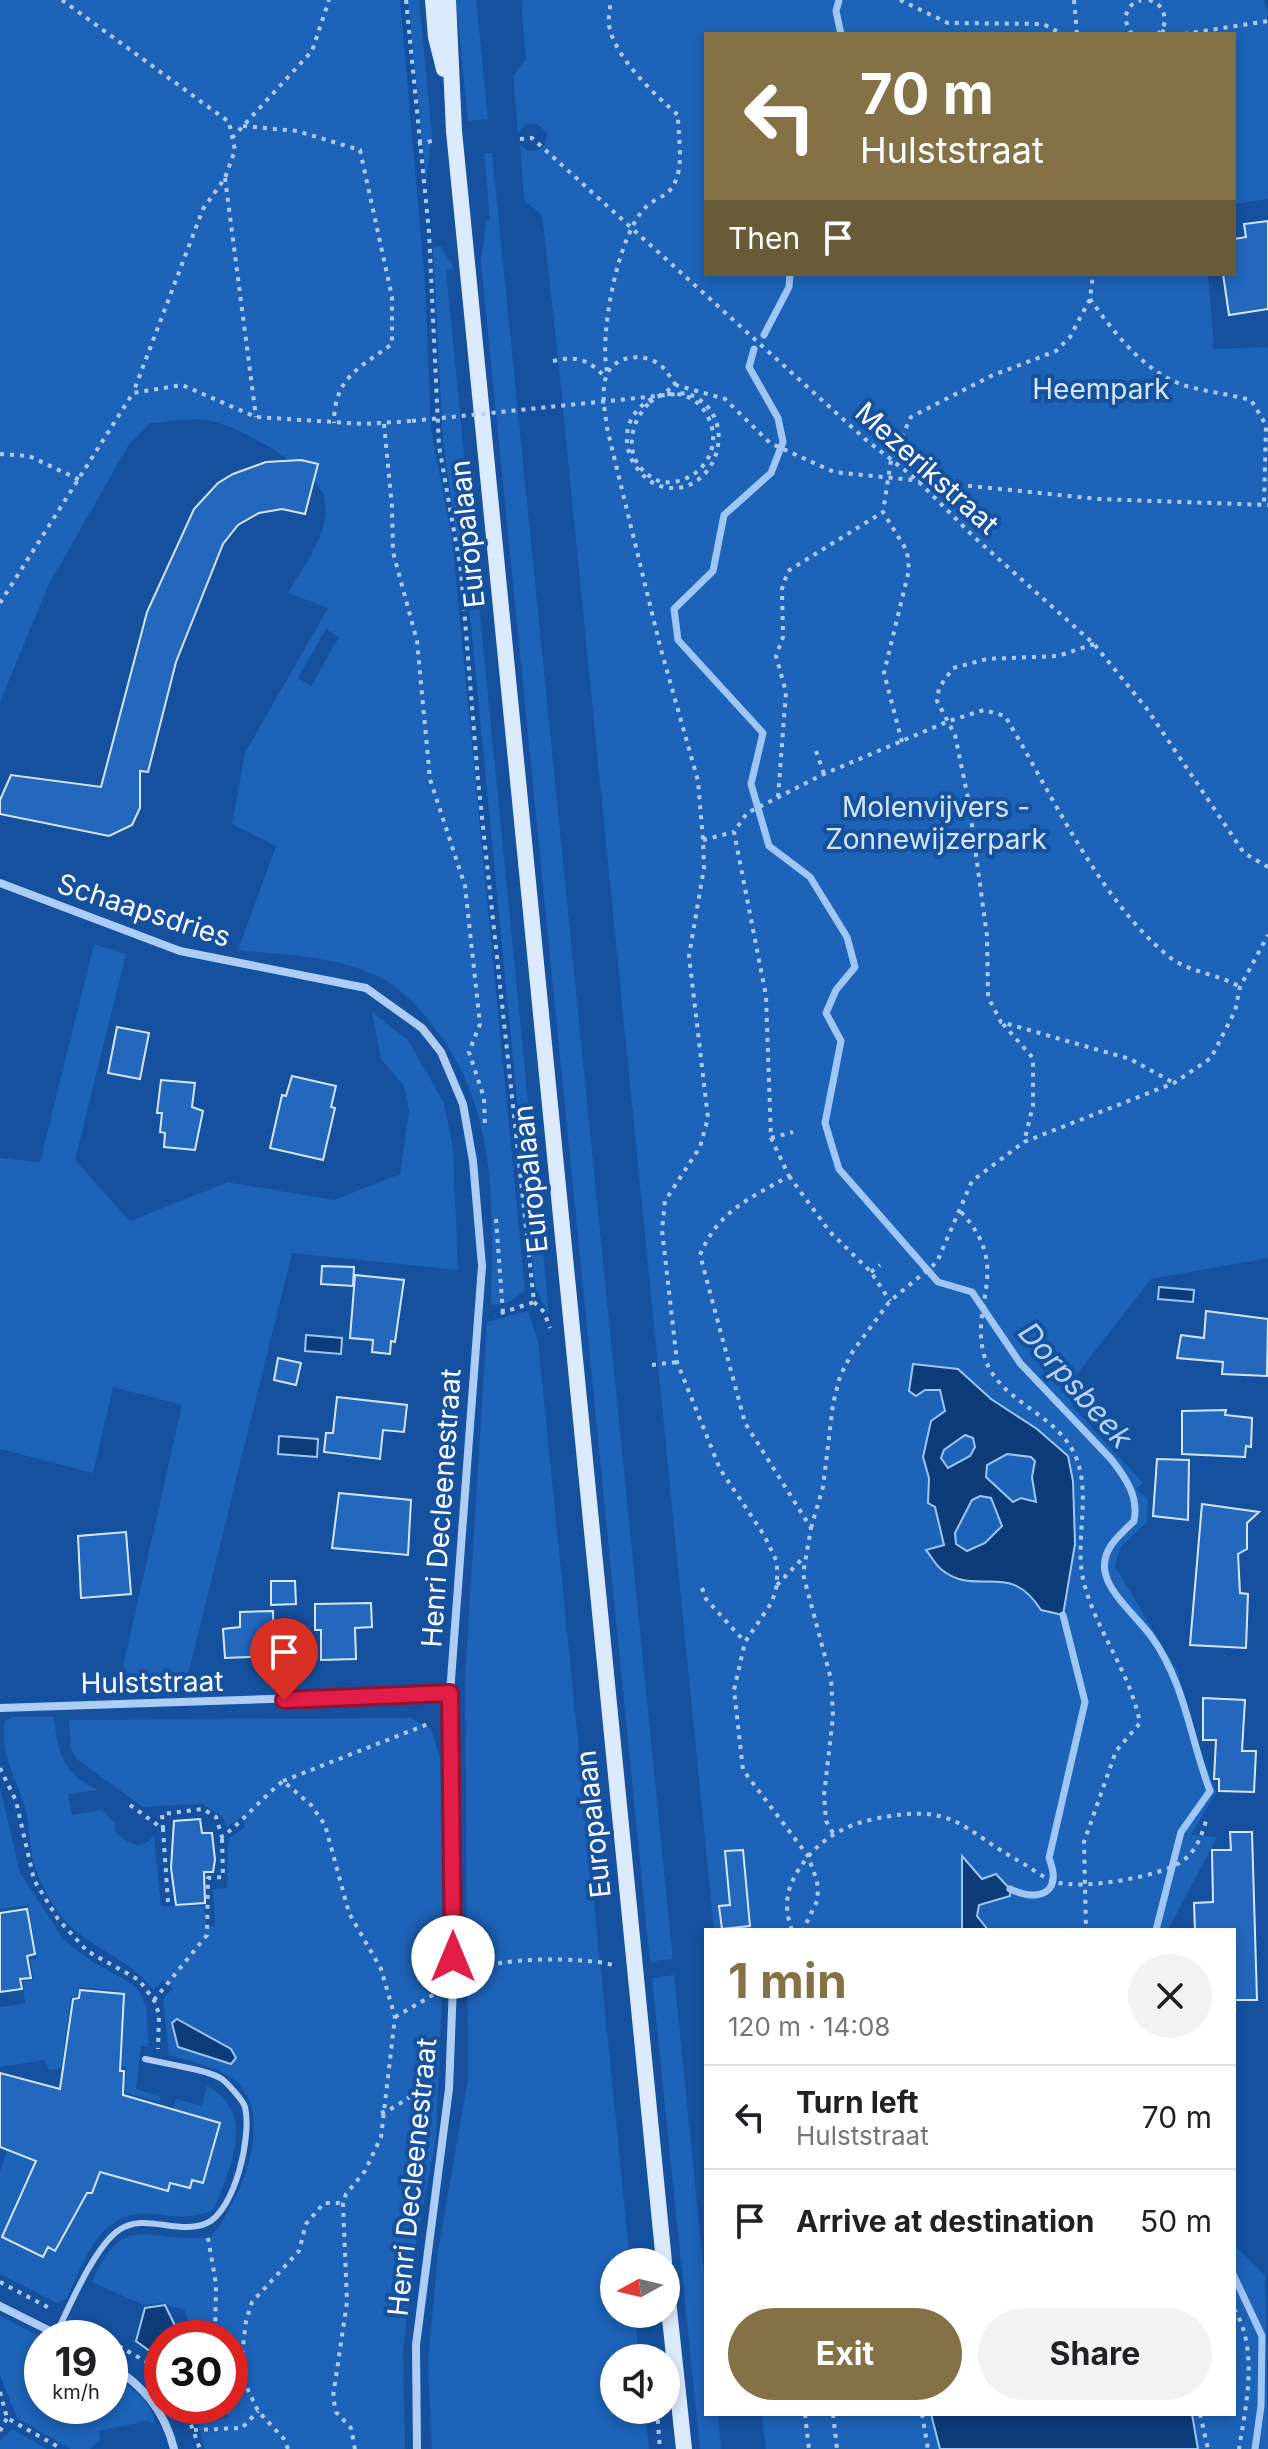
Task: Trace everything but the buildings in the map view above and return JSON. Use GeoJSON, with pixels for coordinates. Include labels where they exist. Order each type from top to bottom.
{"type":"FeatureCollection","features":[{"type":"Feature","properties":{"kind":"main road","name":"Europalaan"},"geometry":{"type":"LineString","coordinates":[[433,0],[436,37],[450,91]]}},
{"type":"Feature","properties":{"kind":"main road","name":"Europalaan"},"geometry":{"type":"LineString","coordinates":[[448,0],[450,91],[663,2248]]}},
{"type":"Feature","properties":{"kind":"main road"},"geometry":{"type":"LineString","coordinates":[[671,2328],[684,2449]]}},
{"type":"Feature","properties":{"kind":"street","name":"Schaapsdries"},"geometry":{"type":"LineString","coordinates":[[0,883],[180,951],[256,968],[324,977]]}},
{"type":"Feature","properties":{"kind":"street","name":"Henri Decleenestraat"},"geometry":{"type":"LineString","coordinates":[[324,977],[366,988],[422,1028],[441,1052],[463,1104],[473,1161],[482,1266],[450,1693],[453,1985],[449,2089],[416,2345],[417,2449]]}},
{"type":"Feature","properties":{"kind":"street","name":"Hulststraat"},"geometry":{"type":"LineString","coordinates":[[0,1708],[450,1693]]}},
{"type":"Feature","properties":{"kind":"street"},"geometry":{"type":"LineString","coordinates":[[0,2306],[28,2320]]}},
{"type":"Feature","properties":{"kind":"street"},"geometry":{"type":"LineString","coordinates":[[128,2376],[159,2409],[174,2449]]}},
{"type":"Feature","properties":{"kind":"lane"},"geometry":{"type":"LineString","coordinates":[[68,2320],[102,2248],[117,2231],[134,2223],[183,2230],[206,2224],[220,2216],[231,2194],[246,2143],[244,2105],[222,2079],[145,2059]]}},
{"type":"Feature","properties":{"kind":"path"},"geometry":{"type":"LineString","coordinates":[[0,603],[133,393],[203,209],[225,178],[235,150],[229,122],[62,0]]}},
{"type":"Feature","properties":{"kind":"path"},"geometry":{"type":"LineString","coordinates":[[232,138],[312,51],[329,0]]}},
{"type":"Feature","properties":{"kind":"path"},"geometry":{"type":"LineString","coordinates":[[406,0],[429,232],[439,446],[461,571],[478,780],[534,1302],[487,1317]]}},
{"type":"Feature","properties":{"kind":"path"},"geometry":{"type":"LineString","coordinates":[[611,0],[609,26],[626,60],[652,93],[678,115],[677,177],[665,198],[648,204],[630,227],[615,265],[603,393],[607,428],[660,646],[698,781],[703,840],[704,868],[689,956],[708,1118],[700,1147],[665,1201],[662,1230],[677,1362],[720,1469],[764,1535],[777,1562],[777,1585],[772,1602],[745,1642],[734,1690],[743,1770],[808,1856],[817,1881],[818,1899],[804,1928]]}},
{"type":"Feature","properties":{"kind":"path"},"geometry":{"type":"LineString","coordinates":[[900,0],[948,23],[1043,24],[1058,32]]}},
{"type":"Feature","properties":{"kind":"path"},"geometry":{"type":"LineString","coordinates":[[913,6],[917,0]]}},
{"type":"Feature","properties":{"kind":"path"},"geometry":{"type":"LineString","coordinates":[[1074,0],[1077,32]]}},
{"type":"Feature","properties":{"kind":"path"},"geometry":{"type":"LineString","coordinates":[[1130,32],[1125,25],[1126,12],[1133,2],[1141,0]]}},
{"type":"Feature","properties":{"kind":"path"},"geometry":{"type":"LineString","coordinates":[[1149,0],[1157,1],[1165,16],[1160,32]]}},
{"type":"Feature","properties":{"kind":"path"},"geometry":{"type":"LineString","coordinates":[[1197,32],[1268,21]]}},
{"type":"Feature","properties":{"kind":"path"},"geometry":{"type":"LineString","coordinates":[[243,126],[297,131],[360,150],[392,297],[392,344],[342,382],[334,404],[334,423]]}},
{"type":"Feature","properties":{"kind":"path","name":"Mezerikstraat"},"geometry":{"type":"LineString","coordinates":[[520,139],[532,138],[916,479],[974,537],[1094,644],[1147,709],[1244,853],[1268,867]]}},
{"type":"Feature","properties":{"kind":"path"},"geometry":{"type":"LineString","coordinates":[[418,144],[436,140]]}},
{"type":"Feature","properties":{"kind":"path"},"geometry":{"type":"LineString","coordinates":[[225,178],[256,417]]}},
{"type":"Feature","properties":{"kind":"path"},"geometry":{"type":"LineString","coordinates":[[902,742],[884,673],[909,570],[907,551],[883,512],[891,460],[911,417],[991,376],[1056,351],[1070,337],[1090,299],[1093,276]]}},
{"type":"Feature","properties":{"kind":"path"},"geometry":{"type":"LineString","coordinates":[[606,375],[621,359],[642,357],[660,365],[676,385],[725,399],[770,443],[788,454],[834,472],[1098,499],[1266,505],[1266,425],[1251,400],[1188,387],[1155,372],[1106,322],[1090,299]]}},
{"type":"Feature","properties":{"kind":"path"},"geometry":{"type":"LineString","coordinates":[[553,361],[572,357],[591,362],[606,375]]}},
{"type":"Feature","properties":{"kind":"path"},"geometry":{"type":"LineString","coordinates":[[133,393],[182,385],[256,417],[384,424],[412,421],[686,393],[705,403],[712,413],[720,443],[709,470],[690,484],[666,487],[652,483],[636,469],[627,442],[629,425],[640,406],[656,396],[681,395],[699,405],[708,416],[713,440],[707,463],[690,477],[661,482],[638,465],[631,443],[637,416],[650,402],[676,385]]}},
{"type":"Feature","properties":{"kind":"path"},"geometry":{"type":"LineString","coordinates":[[384,424],[393,552],[417,641],[430,779],[465,886],[480,1024],[469,1052],[484,1098],[486,1129]]}},
{"type":"Feature","properties":{"kind":"path"},"geometry":{"type":"LineString","coordinates":[[0,454],[29,456],[80,480]]}},
{"type":"Feature","properties":{"kind":"path"},"geometry":{"type":"LineString","coordinates":[[778,797],[786,692],[776,656],[783,637],[782,589],[788,571],[883,512]]}},
{"type":"Feature","properties":{"kind":"path"},"geometry":{"type":"LineString","coordinates":[[1024,1142],[1033,1106],[1033,1058],[1001,1022],[988,997],[987,936],[969,803],[949,721],[937,701],[939,688],[953,668],[987,659],[1058,656],[1094,644]]}},
{"type":"Feature","properties":{"kind":"path"},"geometry":{"type":"LineString","coordinates":[[703,840],[734,832],[747,813],[824,774],[949,721],[984,710],[1005,716],[1096,869],[1125,910],[1168,957],[1194,970],[1224,977],[1240,987]]}},
{"type":"Feature","properties":{"kind":"path"},"geometry":{"type":"LineString","coordinates":[[816,751],[824,774]]}},
{"type":"Feature","properties":{"kind":"path"},"geometry":{"type":"LineString","coordinates":[[734,832],[766,996],[771,1138],[789,1176],[830,1232],[871,1272],[892,1299]]}},
{"type":"Feature","properties":{"kind":"path"},"geometry":{"type":"LineString","coordinates":[[833,1833],[826,1821],[824,1795],[833,1717],[831,1679],[803,1574],[803,1558],[823,1487],[840,1376],[853,1351],[892,1299],[937,1262],[954,1230],[972,1181],[1024,1142],[1174,1083],[1211,1058],[1235,1011],[1240,987],[1268,935]]}},
{"type":"Feature","properties":{"kind":"path"},"geometry":{"type":"LineString","coordinates":[[1001,1022],[1130,1059],[1174,1083]]}},
{"type":"Feature","properties":{"kind":"path"},"geometry":{"type":"LineString","coordinates":[[771,1138],[793,1132]]}},
{"type":"Feature","properties":{"kind":"path"},"geometry":{"type":"LineString","coordinates":[[789,1176],[724,1214],[709,1233],[700,1255],[707,1292],[726,1348],[745,1423],[811,1528]]}},
{"type":"Feature","properties":{"kind":"path"},"geometry":{"type":"LineString","coordinates":[[961,1212],[977,1230],[987,1254],[990,1282],[982,1340],[996,1380],[1064,1434],[1077,1457],[1081,1490],[1083,1581],[1095,1613],[1133,1690],[1140,1723],[1116,1751],[1084,1842],[1086,1928]]}},
{"type":"Feature","properties":{"kind":"path"},"geometry":{"type":"LineString","coordinates":[[496,1215],[503,1314]]}},
{"type":"Feature","properties":{"kind":"path"},"geometry":{"type":"LineString","coordinates":[[871,1272],[880,1265]]}},
{"type":"Feature","properties":{"kind":"path"},"geometry":{"type":"LineString","coordinates":[[652,1365],[677,1362]]}},
{"type":"Feature","properties":{"kind":"path"},"geometry":{"type":"LineString","coordinates":[[777,1585],[803,1558]]}},
{"type":"Feature","properties":{"kind":"path"},"geometry":{"type":"LineString","coordinates":[[702,1588],[706,1599],[745,1642]]}},
{"type":"Feature","properties":{"kind":"path"},"geometry":{"type":"LineString","coordinates":[[222,1837],[283,1781],[428,1724]]}},
{"type":"Feature","properties":{"kind":"path"},"geometry":{"type":"LineString","coordinates":[[0,1768],[16,1801],[34,1880],[58,1919],[87,1951],[139,1980],[154,2000],[159,2014],[158,2062]]}},
{"type":"Feature","properties":{"kind":"path"},"geometry":{"type":"LineString","coordinates":[[283,1781],[311,1805],[325,1825],[349,1913],[381,1969],[395,2017],[381,2113],[381,2137],[365,2171],[346,2194],[343,2203],[347,2302],[333,2397],[336,2412],[351,2428],[355,2449]]}},
{"type":"Feature","properties":{"kind":"path"},"geometry":{"type":"LineString","coordinates":[[130,1805],[163,1829]]}},
{"type":"Feature","properties":{"kind":"path"},"geometry":{"type":"LineString","coordinates":[[154,2000],[207,1935],[208,1878],[223,1877],[222,1837],[216,1817],[203,1809],[162,1814],[168,1902]]}},
{"type":"Feature","properties":{"kind":"path"},"geometry":{"type":"LineString","coordinates":[[791,1928],[785,1904],[787,1888],[808,1856],[833,1833],[860,1822],[910,1812],[935,1813],[958,1822],[1056,1882],[1083,1884],[1136,1878],[1180,1862],[1199,1843],[1206,1821]]}},
{"type":"Feature","properties":{"kind":"path"},"geometry":{"type":"LineString","coordinates":[[462,1982],[473,1969],[528,1961],[590,1959],[613,1965]]}},
{"type":"Feature","properties":{"kind":"path"},"geometry":{"type":"LineString","coordinates":[[395,2017],[446,1988]]}},
{"type":"Feature","properties":{"kind":"path"},"geometry":{"type":"LineString","coordinates":[[381,2113],[396,2108],[422,2089],[441,2089]]}},
{"type":"Feature","properties":{"kind":"path"},"geometry":{"type":"LineString","coordinates":[[248,2326],[252,2302],[299,2251],[306,2224],[324,2203],[343,2203]]}},
{"type":"Feature","properties":{"kind":"path"},"geometry":{"type":"LineString","coordinates":[[206,2224],[216,2284],[215,2320]]}},
{"type":"Feature","properties":{"kind":"path"},"geometry":{"type":"LineString","coordinates":[[1236,2312],[1243,2323],[1248,2393],[1239,2449]]}},
{"type":"Feature","properties":{"kind":"path"},"geometry":{"type":"LineString","coordinates":[[0,2392],[7,2418],[0,2431]]}},
{"type":"Feature","properties":{"kind":"path"},"geometry":{"type":"LineString","coordinates":[[248,2392],[258,2411],[284,2439],[288,2449]]}},
{"type":"Feature","properties":{"kind":"path"},"geometry":{"type":"LineString","coordinates":[[194,2430],[242,2428],[258,2411]]}},
{"type":"Feature","properties":{"kind":"path"},"geometry":{"type":"LineString","coordinates":[[805,2416],[809,2449]]}},
{"type":"Feature","properties":{"kind":"path"},"geometry":{"type":"LineString","coordinates":[[833,2416],[837,2449]]}},
{"type":"Feature","properties":{"kind":"path"},"geometry":{"type":"LineString","coordinates":[[922,2416],[928,2449]]}},
{"type":"Feature","properties":{"kind":"path"},"geometry":{"type":"LineString","coordinates":[[1200,2416],[1208,2449]]}},
{"type":"Feature","properties":{"kind":"path"},"geometry":{"type":"LineString","coordinates":[[7,2418],[62,2449]]}},
{"type":"Feature","properties":{"kind":"path"},"geometry":{"type":"LineString","coordinates":[[192,2424],[200,2449]]}},
{"type":"Feature","properties":{"kind":"path"},"geometry":{"type":"LineString","coordinates":[[658,2424],[660,2449]]}},
{"type":"Feature","properties":{"kind":"green space"},"geometry":{"type":"Polygon","coordinates":[[[0,0],[400,0],[425,283],[431,430],[452,538],[525,1290],[508,1303],[491,1305],[491,1195],[481,1125],[455,1058],[428,1019],[392,985],[359,969],[308,957],[238,950],[276,846],[232,824],[245,753],[328,608],[288,593],[321,534],[326,508],[318,485],[272,449],[218,423],[192,419],[150,423],[128,446],[48,586],[0,702],[0,0]],[[326,629],[298,678],[311,686],[339,637],[326,629]]]}},
{"type":"Feature","properties":{"kind":"green space"},"geometry":{"type":"Polygon","coordinates":[[[408,0],[419,0],[432,135],[426,181],[408,0]]]}},
{"type":"Feature","properties":{"kind":"green space"},"geometry":{"type":"Polygon","coordinates":[[[456,0],[476,0],[488,119],[468,121],[456,0]]]}},
{"type":"Feature","properties":{"kind":"green space","name":"Molenvijvers - Zonnewijzerpark"},"geometry":{"type":"Polygon","coordinates":[[[521,0],[1264,0],[1268,13],[1268,199],[1236,204],[1236,32],[704,32],[704,276],[1208,276],[1214,349],[1268,347],[1268,1258],[1151,1279],[1070,1383],[1072,1406],[1143,1483],[1136,1489],[1148,1499],[1147,1522],[1121,1546],[1115,1566],[1178,1672],[1190,1726],[1216,1792],[1191,1835],[1217,1837],[1169,1928],[714,1928],[557,349],[542,215],[524,200],[520,144],[527,151],[539,149],[544,145],[547,134],[534,124],[524,126],[518,134],[513,76],[526,59],[521,0]]]}},
{"type":"Feature","properties":{"kind":"green space"},"geometry":{"type":"Polygon","coordinates":[[[484,153],[492,153],[672,1951],[672,1959],[650,1962],[481,262],[486,221],[490,220],[484,153]]]}},
{"type":"Feature","properties":{"kind":"green space"},"geometry":{"type":"Polygon","coordinates":[[[441,246],[454,269],[446,271],[549,1314],[537,1292],[534,1277],[471,625],[443,445],[433,247],[441,246]]]}},
{"type":"Feature","properties":{"kind":"green space"},"geometry":{"type":"Polygon","coordinates":[[[94,944],[126,954],[75,1160],[130,1221],[228,1182],[334,1200],[400,1174],[409,1111],[404,1086],[381,1059],[372,1012],[408,1040],[444,1103],[453,1149],[458,1270],[292,1253],[186,1683],[120,1680],[182,1405],[113,1387],[93,1473],[0,1449],[0,1158],[40,1162],[94,944]]]}},
{"type":"Feature","properties":{"kind":"green space"},"geometry":{"type":"Polygon","coordinates":[[[528,1311],[538,1341],[629,2248],[600,2248],[600,2328],[636,2328],[638,2344],[600,2344],[600,2424],[646,2424],[649,2449],[432,2449],[428,2364],[438,2252],[468,2078],[465,1679],[487,1322],[528,1311]]]}},
{"type":"Feature","properties":{"kind":"green space"},"geometry":{"type":"Polygon","coordinates":[[[13,1717],[54,1717],[64,1761],[77,1777],[98,1790],[68,1794],[72,1815],[101,1810],[115,1822],[115,1832],[134,1844],[144,1844],[154,1836],[161,1906],[204,1906],[206,1926],[215,1926],[213,1889],[227,1888],[228,1839],[245,1827],[242,1817],[226,1827],[223,1817],[202,1804],[143,1807],[78,1760],[71,1750],[69,1720],[411,1718],[431,1729],[440,1758],[443,1972],[436,2138],[413,2260],[403,2353],[405,2449],[205,2449],[198,2425],[248,2424],[248,2320],[188,2320],[185,2310],[160,2303],[143,2305],[92,2282],[104,2259],[116,2244],[128,2236],[211,2237],[231,2207],[247,2168],[254,2127],[252,2109],[245,2092],[231,2077],[169,2055],[163,1999],[173,1988],[163,1980],[153,1990],[131,1968],[79,1934],[58,1912],[35,1868],[26,1809],[6,1753],[5,1721],[13,1717]]]}},
{"type":"Feature","properties":{"kind":"green space"},"geometry":{"type":"Polygon","coordinates":[[[0,1787],[20,1873],[64,1940],[93,1962],[132,1984],[140,1993],[146,2007],[149,2047],[141,2046],[136,2089],[161,2097],[159,2102],[126,2093],[126,2067],[122,2066],[124,1992],[79,1987],[77,1996],[71,1998],[61,2068],[49,2070],[45,2060],[0,2067],[0,2007],[25,2003],[23,1981],[34,1980],[30,1959],[37,1958],[28,1905],[0,1909],[0,1787]]]}},
{"type":"Feature","properties":{"kind":"green space"},"geometry":{"type":"Polygon","coordinates":[[[674,1975],[704,2274],[704,2416],[718,2416],[721,2449],[700,2449],[652,1978],[674,1975]]]}},
{"type":"Feature","properties":{"kind":"green space"},"geometry":{"type":"Polygon","coordinates":[[[207,2086],[223,2097],[232,2111],[236,2126],[232,2159],[214,2210],[189,2216],[134,2215],[119,2220],[97,2240],[66,2299],[57,2303],[0,2274],[0,2172],[7,2150],[43,2145],[13,2207],[22,2212],[13,2214],[2,2237],[43,2257],[48,2247],[55,2251],[87,2193],[92,2193],[101,2172],[189,2188],[192,2180],[203,2183],[219,2124],[173,2109],[176,2099],[202,2106],[207,2086]]]}},
{"type":"Feature","properties":{"kind":"green space"},"geometry":{"type":"Polygon","coordinates":[[[1236,2247],[1265,2275],[1268,2449],[766,2449],[762,2416],[1236,2416],[1236,2247]]]}},
{"type":"Feature","properties":{"kind":"green space"},"geometry":{"type":"Polygon","coordinates":[[[0,2316],[24,2329],[24,2422],[17,2418],[0,2375],[0,2316]]]}},
{"type":"Feature","properties":{"kind":"green space"},"geometry":{"type":"Polygon","coordinates":[[[128,2386],[144,2400],[144,2422],[99,2431],[100,2439],[90,2449],[71,2449],[27,2424],[128,2424],[128,2386]]]}},
{"type":"Feature","properties":{"kind":"green space"},"geometry":{"type":"Polygon","coordinates":[[[12,2429],[47,2449],[0,2449],[0,2441],[12,2429]]]}},
{"type":"Feature","properties":{"kind":"shaded area"},"geometry":{"type":"Polygon","coordinates":[[[1159,1287],[1194,1290],[1193,1302],[1158,1299],[1159,1287]]]}},
{"type":"Feature","properties":{"kind":"shaded area"},"geometry":{"type":"Polygon","coordinates":[[[306,1335],[342,1338],[341,1354],[305,1351],[306,1335]]]}},
{"type":"Feature","properties":{"kind":"shaded area"},"geometry":{"type":"Polygon","coordinates":[[[913,1364],[958,1369],[991,1399],[1037,1429],[1068,1456],[1073,1481],[1075,1544],[1063,1615],[1041,1610],[1017,1586],[1005,1582],[955,1578],[940,1568],[926,1550],[944,1545],[935,1507],[928,1503],[929,1478],[923,1457],[931,1421],[945,1411],[940,1390],[925,1390],[916,1396],[909,1391],[913,1364]],[[965,1435],[944,1450],[941,1458],[948,1468],[970,1456],[975,1447],[973,1438],[965,1435]],[[1007,1454],[987,1465],[986,1477],[1013,1502],[1021,1498],[1036,1502],[1032,1477],[1035,1461],[1031,1457],[1007,1454]],[[980,1496],[972,1500],[955,1533],[956,1544],[967,1551],[985,1543],[1002,1526],[991,1498],[980,1496]]]}},
{"type":"Feature","properties":{"kind":"shaded area"},"geometry":{"type":"Polygon","coordinates":[[[279,1436],[318,1439],[317,1457],[278,1454],[279,1436]]]}},
{"type":"Feature","properties":{"kind":"shaded area"},"geometry":{"type":"Polygon","coordinates":[[[962,1856],[982,1879],[996,1874],[1010,1889],[1010,1896],[979,1905],[977,1916],[986,1928],[962,1928],[962,1856]]]}},
{"type":"Feature","properties":{"kind":"shaded area"},"geometry":{"type":"Polygon","coordinates":[[[177,2019],[231,2049],[236,2058],[231,2064],[178,2047],[172,2023],[177,2019]]]}},
{"type":"Feature","properties":{"kind":"shaded area"},"geometry":{"type":"Polygon","coordinates":[[[165,2305],[172,2320],[144,2320],[144,2347],[136,2341],[145,2308],[165,2305]]]}},
{"type":"Feature","properties":{"kind":"shaded area"},"geometry":{"type":"Polygon","coordinates":[[[932,2416],[1192,2416],[1198,2449],[940,2449],[932,2416]]]}},
{"type":"Feature","properties":{"kind":"waterway","name":"Dorpsbeek"},"geometry":{"type":"LineString","coordinates":[[839,0],[836,11],[841,32]]}},
{"type":"Feature","properties":{"kind":"waterway","name":"Dorpsbeek"},"geometry":{"type":"LineString","coordinates":[[764,335],[789,287],[790,276]]}},
{"type":"Feature","properties":{"kind":"waterway","name":"Dorpsbeek"},"geometry":{"type":"LineString","coordinates":[[754,349],[749,367],[778,418],[783,442],[771,473],[724,515],[713,571],[674,609],[678,640],[763,733],[751,784],[769,846],[810,877],[847,937],[855,967],[836,990],[826,1013],[841,1041],[825,1123],[839,1169],[938,1282],[972,1292],[1020,1363],[1111,1459],[1133,1496],[1134,1521],[1108,1550],[1105,1572],[1112,1589],[1151,1636],[1172,1673],[1210,1791],[1181,1832],[1157,1928]]}},
{"type":"Feature","properties":{"kind":"waterway"},"geometry":{"type":"LineString","coordinates":[[1010,1889],[1030,1895],[1039,1894],[1046,1892],[1053,1880],[1049,1858],[1085,1702],[1063,1615]]}},
{"type":"Feature","properties":{"kind":"waterway","name":"Dorpsbeek"},"geometry":{"type":"LineString","coordinates":[[1236,2280],[1262,2336],[1261,2406],[1255,2449]]}},
{"type":"Feature","properties":{"kind":"route"},"geometry":{"type":"LineString","coordinates":[[284,1700],[450,1693],[453,1957]]}},
{"type":"Feature","properties":{"kind":"park label","name":"Heempark"},"geometry":{"type":"Point","coordinates":[1101,389]}}]}
